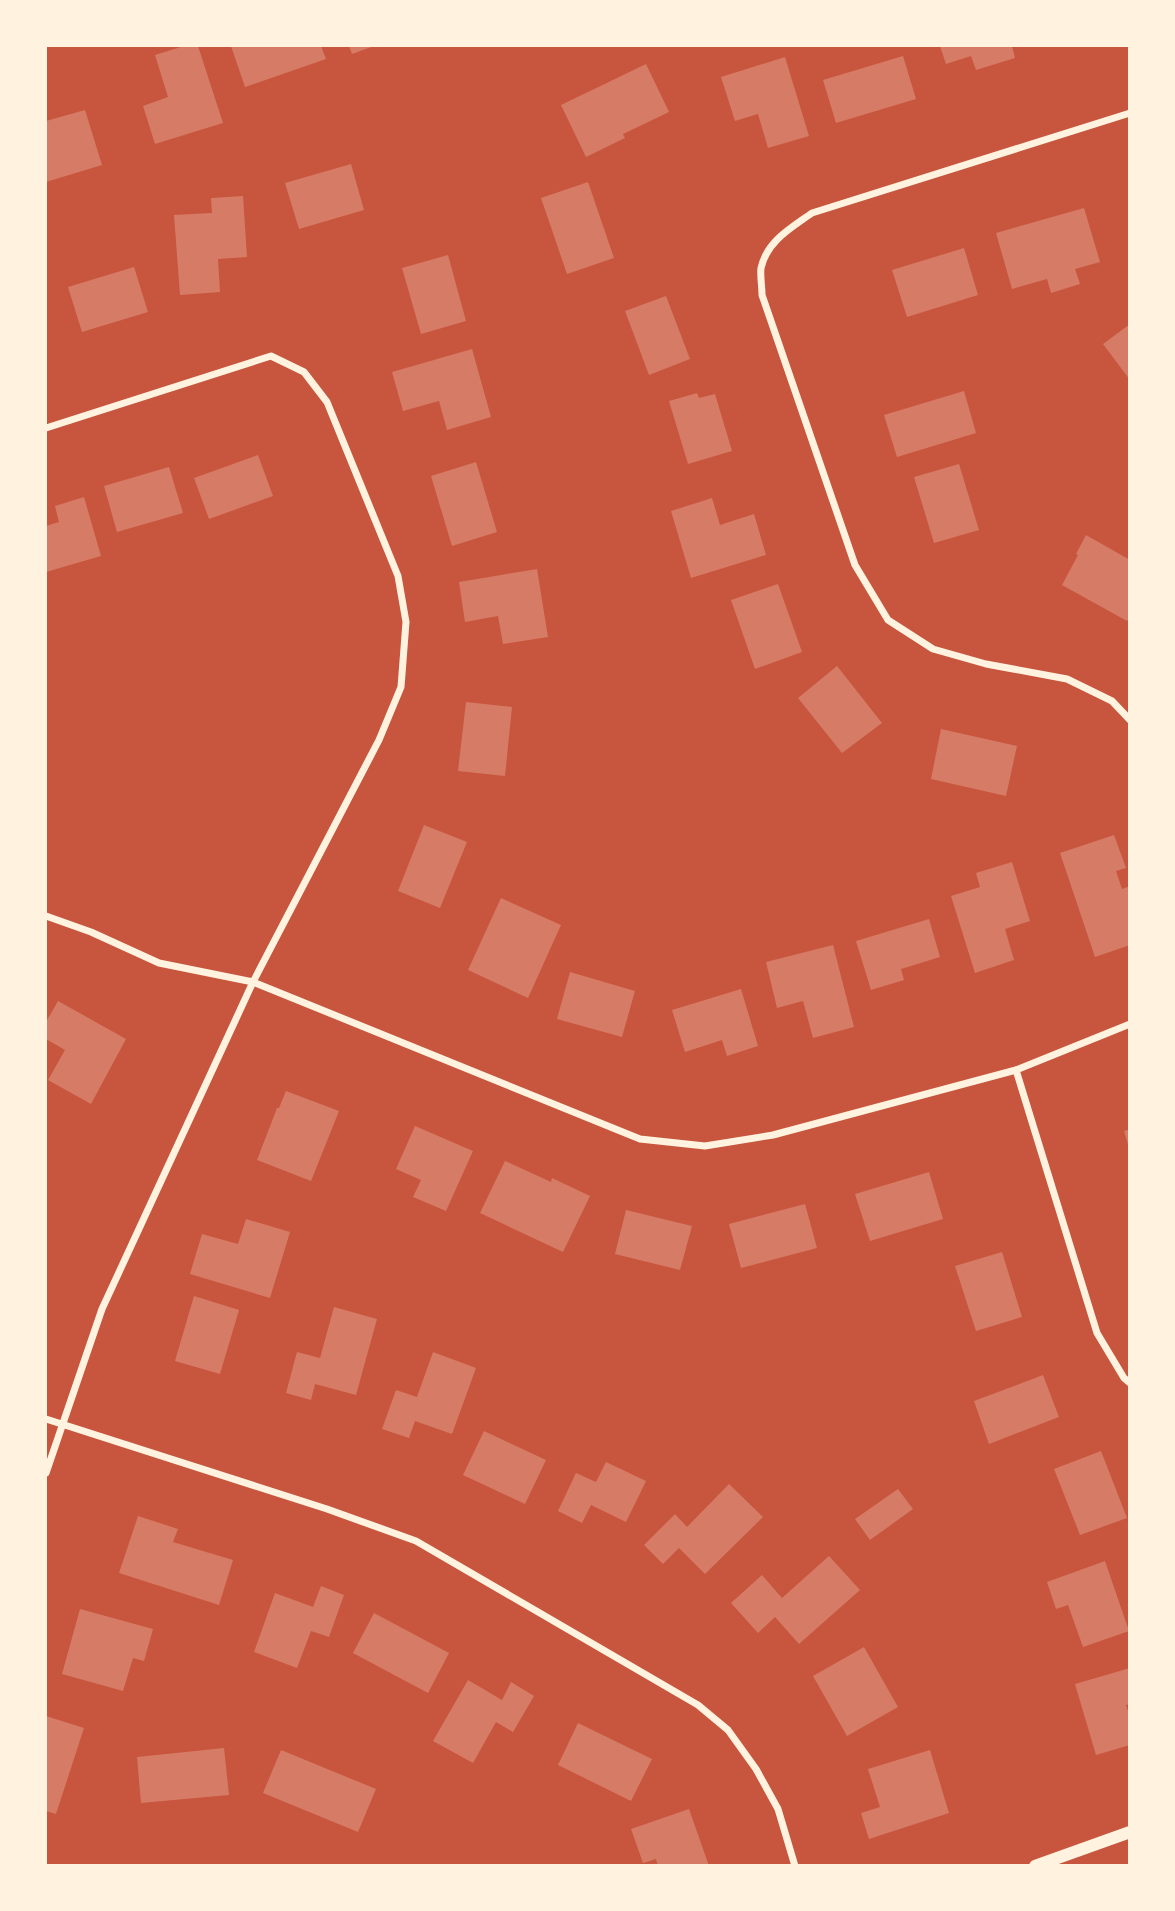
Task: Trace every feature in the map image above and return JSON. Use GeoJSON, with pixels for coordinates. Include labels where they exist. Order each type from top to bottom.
{"type":"FeatureCollection","features":[{"type":"Feature","properties":{"kind":"street"},"geometry":{"type":"LineString","coordinates":[[1129,113],[813,213],[767,249],[761,270],[762,295],[855,565],[888,620],[933,649],[986,664],[1067,679],[1112,701],[1129,720]]}},
{"type":"Feature","properties":{"kind":"street"},"geometry":{"type":"LineString","coordinates":[[46,428],[271,356],[304,372],[327,402],[398,576],[406,622],[401,687],[379,740],[253,982],[102,1310],[46,1473]]}},
{"type":"Feature","properties":{"kind":"street"},"geometry":{"type":"LineString","coordinates":[[46,916],[91,932],[159,962],[253,982],[640,1139],[705,1146],[773,1135],[1016,1070],[1129,1024]]}},
{"type":"Feature","properties":{"kind":"street"},"geometry":{"type":"LineString","coordinates":[[1016,1070],[1097,1333],[1129,1383]]}},
{"type":"Feature","properties":{"kind":"street"},"geometry":{"type":"LineString","coordinates":[[46,1419],[314,1505],[416,1541],[698,1705],[727,1730],[756,1769],[778,1809],[795,1866]]}},
{"type":"Feature","properties":{"kind":"street"},"geometry":{"type":"LineString","coordinates":[[1035,1866],[1129,1832]]}},
{"type":"Feature","properties":{"kind":"building"},"geometry":{"type":"Polygon","coordinates":[[[184,46],[198,46],[223,123],[155,144],[143,106],[168,97],[155,55],[184,46]]]}},
{"type":"Feature","properties":{"kind":"building"},"geometry":{"type":"Polygon","coordinates":[[[231,46],[321,46],[326,59],[245,87],[231,46]]]}},
{"type":"Feature","properties":{"kind":"building"},"geometry":{"type":"Polygon","coordinates":[[[349,46],[374,46],[352,54],[349,46]]]}},
{"type":"Feature","properties":{"kind":"building"},"geometry":{"type":"Polygon","coordinates":[[[940,46],[1012,46],[1015,58],[976,70],[971,56],[946,64],[940,46]]]}},
{"type":"Feature","properties":{"kind":"building"},"geometry":{"type":"Polygon","coordinates":[[[903,56],[916,99],[836,123],[823,80],[903,56]]]}},
{"type":"Feature","properties":{"kind":"building"},"geometry":{"type":"Polygon","coordinates":[[[785,57],[809,136],[768,148],[758,114],[735,121],[721,77],[785,57]]]}},
{"type":"Feature","properties":{"kind":"building"},"geometry":{"type":"Polygon","coordinates":[[[646,64],[669,112],[623,134],[625,138],[586,157],[561,105],[646,64]]]}},
{"type":"Feature","properties":{"kind":"building"},"geometry":{"type":"Polygon","coordinates":[[[85,110],[102,165],[46,182],[46,121],[85,110]]]}},
{"type":"Feature","properties":{"kind":"building"},"geometry":{"type":"Polygon","coordinates":[[[351,164],[364,210],[299,229],[285,183],[351,164]]]}},
{"type":"Feature","properties":{"kind":"building"},"geometry":{"type":"Polygon","coordinates":[[[588,182],[614,258],[567,274],[541,198],[588,182]]]}},
{"type":"Feature","properties":{"kind":"building"},"geometry":{"type":"Polygon","coordinates":[[[243,196],[247,257],[218,259],[220,292],[180,295],[174,215],[212,213],[211,198],[243,196]]]}},
{"type":"Feature","properties":{"kind":"building"},"geometry":{"type":"Polygon","coordinates":[[[1084,208],[1100,262],[1075,269],[1080,284],[1051,293],[1047,279],[1012,289],[996,233],[1084,208]]]}},
{"type":"Feature","properties":{"kind":"building"},"geometry":{"type":"Polygon","coordinates":[[[964,248],[978,295],[907,317],[892,270],[964,248]]]}},
{"type":"Feature","properties":{"kind":"building"},"geometry":{"type":"Polygon","coordinates":[[[448,255],[466,321],[421,334],[402,268],[448,255]]]}},
{"type":"Feature","properties":{"kind":"building"},"geometry":{"type":"Polygon","coordinates":[[[134,267],[148,312],[82,332],[68,287],[134,267]]]}},
{"type":"Feature","properties":{"kind":"building"},"geometry":{"type":"Polygon","coordinates":[[[666,296],[690,359],[649,375],[625,311],[666,296]]]}},
{"type":"Feature","properties":{"kind":"building"},"geometry":{"type":"Polygon","coordinates":[[[1130,324],[1130,380],[1103,344],[1130,324]]]}},
{"type":"Feature","properties":{"kind":"building"},"geometry":{"type":"Polygon","coordinates":[[[472,349],[491,417],[447,430],[439,401],[403,411],[392,372],[472,349]]]}},
{"type":"Feature","properties":{"kind":"building"},"geometry":{"type":"Polygon","coordinates":[[[964,391],[976,433],[897,457],[884,415],[964,391]]]}},
{"type":"Feature","properties":{"kind":"building"},"geometry":{"type":"Polygon","coordinates":[[[697,393],[699,398],[715,394],[732,451],[688,464],[669,401],[697,393]]]}},
{"type":"Feature","properties":{"kind":"building"},"geometry":{"type":"Polygon","coordinates":[[[258,455],[273,496],[209,519],[194,478],[258,455]]]}},
{"type":"Feature","properties":{"kind":"building"},"geometry":{"type":"Polygon","coordinates":[[[476,462],[497,532],[452,546],[431,476],[476,462]]]}},
{"type":"Feature","properties":{"kind":"building"},"geometry":{"type":"Polygon","coordinates":[[[959,464],[979,530],[934,543],[914,477],[959,464]]]}},
{"type":"Feature","properties":{"kind":"building"},"geometry":{"type":"Polygon","coordinates":[[[169,467],[183,513],[117,532],[104,486],[169,467]]]}},
{"type":"Feature","properties":{"kind":"building"},"geometry":{"type":"Polygon","coordinates":[[[84,497],[101,556],[46,572],[46,526],[59,522],[55,506],[84,497]]]}},
{"type":"Feature","properties":{"kind":"building"},"geometry":{"type":"Polygon","coordinates":[[[712,498],[720,525],[754,514],[766,555],[691,578],[671,511],[712,498]]]}},
{"type":"Feature","properties":{"kind":"building"},"geometry":{"type":"Polygon","coordinates":[[[1086,535],[1130,560],[1130,616],[1127,621],[1062,585],[1086,535]]]}},
{"type":"Feature","properties":{"kind":"building"},"geometry":{"type":"Polygon","coordinates":[[[537,569],[548,637],[503,644],[498,616],[465,622],[459,582],[537,569]]]}},
{"type":"Feature","properties":{"kind":"building"},"geometry":{"type":"Polygon","coordinates":[[[778,584],[802,652],[755,669],[731,600],[778,584]]]}},
{"type":"Feature","properties":{"kind":"building"},"geometry":{"type":"Polygon","coordinates":[[[837,666],[882,723],[842,753],[798,698],[837,666]]]}},
{"type":"Feature","properties":{"kind":"building"},"geometry":{"type":"Polygon","coordinates":[[[466,702],[512,707],[505,776],[458,771],[466,702]]]}},
{"type":"Feature","properties":{"kind":"building"},"geometry":{"type":"Polygon","coordinates":[[[941,729],[1017,746],[1006,796],[931,779],[941,729]]]}},
{"type":"Feature","properties":{"kind":"building"},"geometry":{"type":"Polygon","coordinates":[[[424,825],[467,842],[440,908],[398,891],[424,825]]]}},
{"type":"Feature","properties":{"kind":"building"},"geometry":{"type":"Polygon","coordinates":[[[1114,835],[1126,868],[1116,871],[1122,889],[1130,886],[1130,945],[1095,957],[1060,853],[1114,835]]]}},
{"type":"Feature","properties":{"kind":"building"},"geometry":{"type":"Polygon","coordinates":[[[1012,862],[1030,921],[1005,929],[1014,960],[975,973],[951,896],[980,887],[976,873],[1012,862]]]}},
{"type":"Feature","properties":{"kind":"building"},"geometry":{"type":"Polygon","coordinates":[[[501,898],[561,925],[528,998],[468,970],[501,898]]]}},
{"type":"Feature","properties":{"kind":"building"},"geometry":{"type":"Polygon","coordinates":[[[929,919],[940,957],[901,969],[904,980],[871,990],[856,941],[929,919]]]}},
{"type":"Feature","properties":{"kind":"building"},"geometry":{"type":"Polygon","coordinates":[[[833,945],[854,1027],[813,1038],[803,1001],[777,1008],[766,962],[833,945]]]}},
{"type":"Feature","properties":{"kind":"building"},"geometry":{"type":"Polygon","coordinates":[[[570,972],[635,991],[622,1037],[557,1019],[570,972]]]}},
{"type":"Feature","properties":{"kind":"building"},"geometry":{"type":"Polygon","coordinates":[[[741,989],[758,1046],[727,1056],[722,1040],[685,1052],[672,1010],[741,989]]]}},
{"type":"Feature","properties":{"kind":"building"},"geometry":{"type":"Polygon","coordinates":[[[58,1001],[126,1039],[91,1104],[48,1080],[65,1050],[46,1039],[46,1022],[58,1001]]]}},
{"type":"Feature","properties":{"kind":"building"},"geometry":{"type":"Polygon","coordinates":[[[286,1091],[339,1111],[311,1181],[257,1160],[286,1091]]]}},
{"type":"Feature","properties":{"kind":"building"},"geometry":{"type":"Polygon","coordinates":[[[415,1126],[473,1151],[446,1211],[413,1197],[421,1180],[396,1169],[415,1126]]]}},
{"type":"Feature","properties":{"kind":"building"},"geometry":{"type":"Polygon","coordinates":[[[1130,1129],[1130,1148],[1129,1148],[1124,1131],[1130,1129]]]}},
{"type":"Feature","properties":{"kind":"building"},"geometry":{"type":"Polygon","coordinates":[[[505,1161],[551,1182],[552,1178],[590,1196],[563,1252],[480,1213],[505,1161]]]}},
{"type":"Feature","properties":{"kind":"building"},"geometry":{"type":"Polygon","coordinates":[[[929,1172],[943,1219],[870,1241],[855,1194],[929,1172]]]}},
{"type":"Feature","properties":{"kind":"building"},"geometry":{"type":"Polygon","coordinates":[[[805,1204],[817,1248],[741,1268],[729,1224],[805,1204]]]}},
{"type":"Feature","properties":{"kind":"building"},"geometry":{"type":"Polygon","coordinates":[[[626,1210],[692,1226],[680,1270],[615,1254],[626,1210]]]}},
{"type":"Feature","properties":{"kind":"building"},"geometry":{"type":"Polygon","coordinates":[[[246,1219],[290,1232],[270,1298],[190,1274],[202,1234],[238,1244],[246,1219]]]}},
{"type":"Feature","properties":{"kind":"building"},"geometry":{"type":"Polygon","coordinates":[[[1002,1252],[1022,1317],[976,1331],[955,1266],[1002,1252]]]}},
{"type":"Feature","properties":{"kind":"building"},"geometry":{"type":"Polygon","coordinates":[[[194,1296],[239,1310],[220,1374],[175,1361],[194,1296]]]}},
{"type":"Feature","properties":{"kind":"building"},"geometry":{"type":"Polygon","coordinates":[[[334,1307],[377,1319],[356,1395],[315,1384],[311,1400],[286,1393],[297,1352],[320,1358],[334,1307]]]}},
{"type":"Feature","properties":{"kind":"building"},"geometry":{"type":"Polygon","coordinates":[[[433,1352],[476,1368],[452,1434],[415,1421],[409,1438],[382,1429],[396,1390],[417,1397],[433,1352]]]}},
{"type":"Feature","properties":{"kind":"building"},"geometry":{"type":"Polygon","coordinates":[[[1043,1375],[1059,1417],[989,1444],[974,1401],[1043,1375]]]}},
{"type":"Feature","properties":{"kind":"building"},"geometry":{"type":"Polygon","coordinates":[[[484,1431],[546,1460],[525,1504],[463,1475],[484,1431]]]}},
{"type":"Feature","properties":{"kind":"building"},"geometry":{"type":"Polygon","coordinates":[[[1101,1451],[1127,1518],[1080,1535],[1054,1469],[1101,1451]]]}},
{"type":"Feature","properties":{"kind":"building"},"geometry":{"type":"Polygon","coordinates":[[[606,1462],[646,1481],[626,1522],[591,1505],[582,1523],[558,1511],[576,1473],[596,1482],[606,1462]]]}},
{"type":"Feature","properties":{"kind":"building"},"geometry":{"type":"Polygon","coordinates":[[[729,1484],[763,1517],[705,1574],[679,1548],[663,1564],[644,1545],[675,1514],[687,1527],[729,1484]]]}},
{"type":"Feature","properties":{"kind":"building"},"geometry":{"type":"Polygon","coordinates":[[[898,1489],[913,1509],[870,1540],[855,1519],[898,1489]]]}},
{"type":"Feature","properties":{"kind":"building"},"geometry":{"type":"Polygon","coordinates":[[[138,1516],[178,1529],[173,1542],[233,1560],[219,1605],[119,1573],[138,1516]]]}},
{"type":"Feature","properties":{"kind":"building"},"geometry":{"type":"Polygon","coordinates":[[[829,1556],[860,1590],[799,1644],[775,1617],[758,1633],[731,1603],[762,1575],[782,1598],[829,1556]]]}},
{"type":"Feature","properties":{"kind":"building"},"geometry":{"type":"Polygon","coordinates":[[[1105,1561],[1129,1631],[1083,1647],[1068,1605],[1056,1609],[1047,1582],[1105,1561]]]}},
{"type":"Feature","properties":{"kind":"building"},"geometry":{"type":"Polygon","coordinates":[[[321,1586],[344,1595],[329,1637],[311,1631],[297,1668],[254,1652],[275,1593],[313,1607],[321,1586]]]}},
{"type":"Feature","properties":{"kind":"building"},"geometry":{"type":"Polygon","coordinates":[[[80,1609],[153,1629],[144,1661],[133,1658],[123,1691],[62,1674],[80,1609]]]}},
{"type":"Feature","properties":{"kind":"building"},"geometry":{"type":"Polygon","coordinates":[[[374,1613],[449,1653],[428,1693],[353,1653],[374,1613]]]}},
{"type":"Feature","properties":{"kind":"building"},"geometry":{"type":"Polygon","coordinates":[[[864,1647],[898,1707],[847,1736],[813,1676],[864,1647]]]}},
{"type":"Feature","properties":{"kind":"building"},"geometry":{"type":"Polygon","coordinates":[[[1130,1668],[1130,1704],[1126,1705],[1130,1717],[1130,1745],[1096,1755],[1075,1684],[1130,1668]]]}},
{"type":"Feature","properties":{"kind":"building"},"geometry":{"type":"Polygon","coordinates":[[[468,1680],[502,1700],[511,1682],[534,1696],[513,1732],[496,1722],[473,1763],[433,1741],[468,1680]]]}},
{"type":"Feature","properties":{"kind":"building"},"geometry":{"type":"Polygon","coordinates":[[[46,1716],[84,1728],[56,1814],[46,1811],[46,1716]]]}},
{"type":"Feature","properties":{"kind":"building"},"geometry":{"type":"Polygon","coordinates":[[[578,1723],[652,1759],[631,1801],[558,1765],[578,1723]]]}},
{"type":"Feature","properties":{"kind":"building"},"geometry":{"type":"Polygon","coordinates":[[[224,1748],[229,1795],[141,1803],[137,1757],[224,1748]]]}},
{"type":"Feature","properties":{"kind":"building"},"geometry":{"type":"Polygon","coordinates":[[[281,1750],[376,1789],[358,1832],[263,1793],[281,1750]]]}},
{"type":"Feature","properties":{"kind":"building"},"geometry":{"type":"Polygon","coordinates":[[[930,1750],[949,1813],[869,1839],[861,1813],[880,1807],[868,1769],[930,1750]]]}},
{"type":"Feature","properties":{"kind":"building"},"geometry":{"type":"Polygon","coordinates":[[[689,1809],[709,1866],[658,1866],[656,1859],[643,1863],[631,1829],[689,1809]]]}}]}
